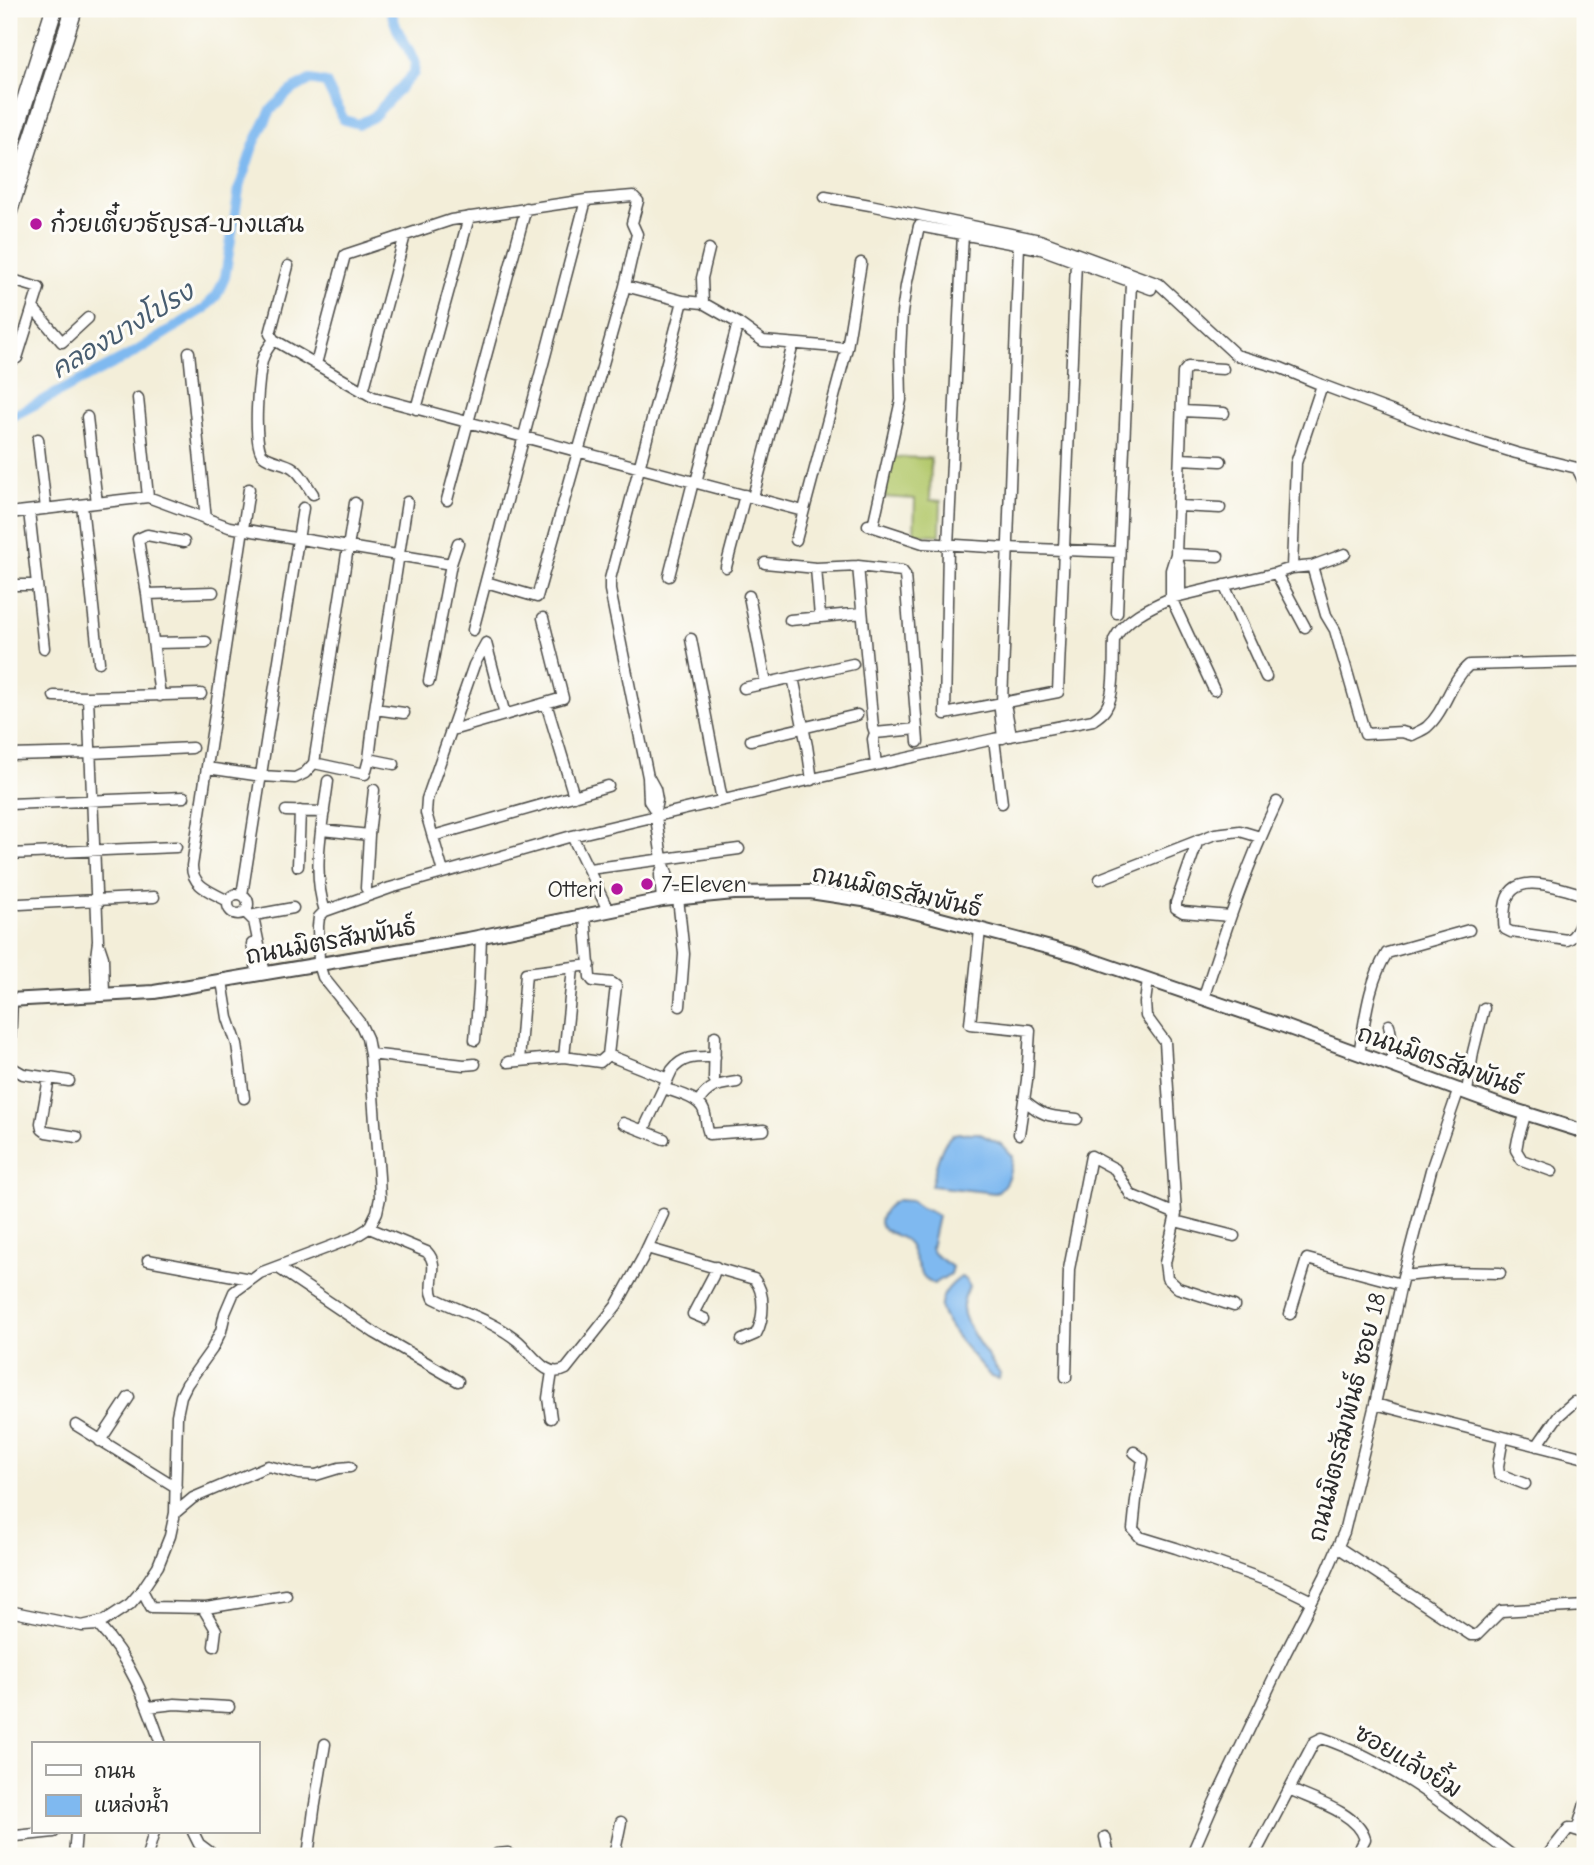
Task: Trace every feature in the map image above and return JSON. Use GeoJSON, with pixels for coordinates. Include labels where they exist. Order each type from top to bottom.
{"type":"FeatureCollection","features":[{"type":"Feature","properties":{"kind":"main road"},"geometry":{"type":"LineString","coordinates":[[9,151],[54,9]]}},
{"type":"Feature","properties":{"kind":"main road"},"geometry":{"type":"LineString","coordinates":[[9,211],[74,9]]}},
{"type":"Feature","properties":{"kind":"street"},"geometry":{"type":"LineString","coordinates":[[316,364],[345,255],[451,220],[586,200],[633,196],[638,201],[632,223],[637,234],[625,286],[537,597],[486,582]]}},
{"type":"Feature","properties":{"kind":"street"},"geometry":{"type":"LineString","coordinates":[[825,197],[1040,240],[1159,284],[1236,355],[1281,368],[1322,386],[1476,441],[1577,468],[1585,484]]}},
{"type":"Feature","properties":{"kind":"street"},"geometry":{"type":"LineString","coordinates":[[473,630],[586,200]]}},
{"type":"Feature","properties":{"kind":"street"},"geometry":{"type":"LineString","coordinates":[[447,500],[526,208]]}},
{"type":"Feature","properties":{"kind":"street"},"geometry":{"type":"LineString","coordinates":[[416,409],[470,218]]}},
{"type":"Feature","properties":{"kind":"street"},"geometry":{"type":"LineString","coordinates":[[1119,552],[923,543],[871,525],[901,400],[902,313],[919,226],[1041,249],[1151,289]]}},
{"type":"Feature","properties":{"kind":"street"},"geometry":{"type":"LineString","coordinates":[[963,233],[948,545],[944,714],[1058,692],[1076,262]]}},
{"type":"Feature","properties":{"kind":"street"},"geometry":{"type":"LineString","coordinates":[[363,392],[405,235]]}},
{"type":"Feature","properties":{"kind":"street"},"geometry":{"type":"LineString","coordinates":[[1002,803],[1003,738],[1000,710],[1019,245]]}},
{"type":"Feature","properties":{"kind":"street"},"geometry":{"type":"LineString","coordinates":[[703,303],[702,278],[709,249]]}},
{"type":"Feature","properties":{"kind":"street"},"geometry":{"type":"LineString","coordinates":[[796,540],[847,348],[861,263]]}},
{"type":"Feature","properties":{"kind":"street"},"geometry":{"type":"LineString","coordinates":[[288,266],[270,334],[274,340],[373,397],[803,511]]}},
{"type":"Feature","properties":{"kind":"street"},"geometry":{"type":"LineString","coordinates":[[9,279],[39,288],[17,358]]}},
{"type":"Feature","properties":{"kind":"street"},"geometry":{"type":"LineString","coordinates":[[1117,613],[1131,283]]}},
{"type":"Feature","properties":{"kind":"street"},"geometry":{"type":"LineString","coordinates":[[625,286],[683,301],[703,303],[763,341],[847,348]]}},
{"type":"Feature","properties":{"kind":"street"},"geometry":{"type":"LineString","coordinates":[[680,1006],[684,954],[670,899],[660,875],[662,862],[657,800],[655,789],[648,777],[610,579],[683,301]]}},
{"type":"Feature","properties":{"kind":"street"},"geometry":{"type":"LineString","coordinates":[[33,308],[62,342],[89,318]]}},
{"type":"Feature","properties":{"kind":"street"},"geometry":{"type":"LineString","coordinates":[[669,576],[738,323]]}},
{"type":"Feature","properties":{"kind":"street"},"geometry":{"type":"LineString","coordinates":[[274,340],[263,356],[259,376],[258,449],[262,455],[292,467],[313,494]]}},
{"type":"Feature","properties":{"kind":"street"},"geometry":{"type":"LineString","coordinates":[[726,568],[793,344]]}},
{"type":"Feature","properties":{"kind":"street"},"geometry":{"type":"LineString","coordinates":[[189,352],[206,520]]}},
{"type":"Feature","properties":{"kind":"street"},"geometry":{"type":"LineString","coordinates":[[1214,690],[1175,597],[1171,570],[1176,554],[1179,506],[1183,373],[1188,367],[1223,369]]}},
{"type":"Feature","properties":{"kind":"street"},"geometry":{"type":"LineString","coordinates":[[1292,568],[1296,463],[1322,386]]}},
{"type":"Feature","properties":{"kind":"street"},"geometry":{"type":"LineString","coordinates":[[138,398],[148,497]]}},
{"type":"Feature","properties":{"kind":"street"},"geometry":{"type":"LineString","coordinates":[[1182,411],[1224,413]]}},
{"type":"Feature","properties":{"kind":"street"},"geometry":{"type":"LineString","coordinates":[[87,417],[97,503]]}},
{"type":"Feature","properties":{"kind":"street"},"geometry":{"type":"LineString","coordinates":[[38,439],[46,509]]}},
{"type":"Feature","properties":{"kind":"street"},"geometry":{"type":"LineString","coordinates":[[1180,459],[1221,461]]}},
{"type":"Feature","properties":{"kind":"street"},"geometry":{"type":"LineString","coordinates":[[228,901],[199,886],[192,874],[249,489]]}},
{"type":"Feature","properties":{"kind":"street"},"geometry":{"type":"LineString","coordinates":[[9,513],[148,497],[229,527],[451,564]]}},
{"type":"Feature","properties":{"kind":"street"},"geometry":{"type":"LineString","coordinates":[[314,763],[365,774],[407,502]]}},
{"type":"Feature","properties":{"kind":"street"},"geometry":{"type":"LineString","coordinates":[[207,768],[295,778],[305,773],[314,763],[355,503]]}},
{"type":"Feature","properties":{"kind":"street"},"geometry":{"type":"LineString","coordinates":[[82,505],[99,662]]}},
{"type":"Feature","properties":{"kind":"street"},"geometry":{"type":"LineString","coordinates":[[1179,506],[1220,508]]}},
{"type":"Feature","properties":{"kind":"street"},"geometry":{"type":"LineString","coordinates":[[242,895],[303,508]]}},
{"type":"Feature","properties":{"kind":"street"},"geometry":{"type":"LineString","coordinates":[[29,511],[44,648]]}},
{"type":"Feature","properties":{"kind":"street"},"geometry":{"type":"LineString","coordinates":[[160,696],[138,540],[147,535],[184,542]]}},
{"type":"Feature","properties":{"kind":"street"},"geometry":{"type":"LineString","coordinates":[[429,681],[451,564],[458,544]]}},
{"type":"Feature","properties":{"kind":"street"},"geometry":{"type":"LineString","coordinates":[[1176,554],[1218,556]]}},
{"type":"Feature","properties":{"kind":"street"},"geometry":{"type":"LineString","coordinates":[[82,1626],[104,1621],[130,1604],[158,1566],[170,1536],[175,1513],[177,1415],[181,1396],[212,1349],[234,1292],[260,1273],[353,1238],[369,1228],[377,1212],[380,1198],[370,1054],[360,1023],[323,977],[319,964],[318,926],[319,917],[325,911],[443,872],[656,812],[1093,720],[1109,705],[1112,694],[1114,640],[1117,632],[1133,619],[1156,604],[1175,597],[1292,568],[1312,566],[1345,554]]}},
{"type":"Feature","properties":{"kind":"street"},"geometry":{"type":"LineString","coordinates":[[765,563],[816,568],[858,566],[902,571],[905,575],[918,742]]}},
{"type":"Feature","properties":{"kind":"street"},"geometry":{"type":"LineString","coordinates":[[858,566],[875,733],[873,739],[878,765]]}},
{"type":"Feature","properties":{"kind":"street"},"geometry":{"type":"LineString","coordinates":[[1312,566],[1326,615],[1335,630],[1365,734],[1402,732],[1412,735],[1427,727],[1440,710],[1461,671],[1469,665],[1585,662]]}},
{"type":"Feature","properties":{"kind":"street"},"geometry":{"type":"LineString","coordinates":[[816,568],[820,617]]}},
{"type":"Feature","properties":{"kind":"street"},"geometry":{"type":"LineString","coordinates":[[1276,573],[1305,627]]}},
{"type":"Feature","properties":{"kind":"street"},"geometry":{"type":"LineString","coordinates":[[9,585],[37,585]]}},
{"type":"Feature","properties":{"kind":"street"},"geometry":{"type":"LineString","coordinates":[[1224,585],[1266,677]]}},
{"type":"Feature","properties":{"kind":"street"},"geometry":{"type":"LineString","coordinates":[[147,594],[213,592]]}},
{"type":"Feature","properties":{"kind":"street"},"geometry":{"type":"LineString","coordinates":[[749,596],[765,683]]}},
{"type":"Feature","properties":{"kind":"street"},"geometry":{"type":"LineString","coordinates":[[790,620],[862,614]]}},
{"type":"Feature","properties":{"kind":"street"},"geometry":{"type":"LineString","coordinates":[[452,730],[563,698],[543,618]]}},
{"type":"Feature","properties":{"kind":"street"},"geometry":{"type":"LineString","coordinates":[[691,639],[722,800]]}},
{"type":"Feature","properties":{"kind":"street"},"geometry":{"type":"LineString","coordinates":[[154,643],[206,642]]}},
{"type":"Feature","properties":{"kind":"street"},"geometry":{"type":"LineString","coordinates":[[443,872],[426,813],[427,799],[474,665],[486,643],[505,715]]}},
{"type":"Feature","properties":{"kind":"street"},"geometry":{"type":"LineString","coordinates":[[744,688],[853,664]]}},
{"type":"Feature","properties":{"kind":"street"},"geometry":{"type":"LineString","coordinates":[[793,677],[807,746],[812,755],[815,779]]}},
{"type":"Feature","properties":{"kind":"street"},"geometry":{"type":"LineString","coordinates":[[54,696],[201,694]]}},
{"type":"Feature","properties":{"kind":"street"},"geometry":{"type":"LineString","coordinates":[[88,697],[96,957],[101,996]]}},
{"type":"Feature","properties":{"kind":"street"},"geometry":{"type":"LineString","coordinates":[[546,703],[573,796]]}},
{"type":"Feature","properties":{"kind":"street"},"geometry":{"type":"LineString","coordinates":[[375,709],[404,713]]}},
{"type":"Feature","properties":{"kind":"street"},"geometry":{"type":"LineString","coordinates":[[751,740],[857,715]]}},
{"type":"Feature","properties":{"kind":"street"},"geometry":{"type":"LineString","coordinates":[[875,733],[917,729]]}},
{"type":"Feature","properties":{"kind":"street"},"geometry":{"type":"LineString","coordinates":[[9,755],[192,748]]}},
{"type":"Feature","properties":{"kind":"street"},"geometry":{"type":"LineString","coordinates":[[369,760],[394,764]]}},
{"type":"Feature","properties":{"kind":"street"},"geometry":{"type":"LineString","coordinates":[[325,911],[321,898],[319,863],[328,781]]}},
{"type":"Feature","properties":{"kind":"street"},"geometry":{"type":"LineString","coordinates":[[433,836],[608,786]]}},
{"type":"Feature","properties":{"kind":"street"},"geometry":{"type":"LineString","coordinates":[[366,888],[374,790]]}},
{"type":"Feature","properties":{"kind":"street"},"geometry":{"type":"LineString","coordinates":[[9,804],[184,797]]}},
{"type":"Feature","properties":{"kind":"street"},"geometry":{"type":"LineString","coordinates":[[1203,999],[1230,916],[1276,802]]}},
{"type":"Feature","properties":{"kind":"street"},"geometry":{"type":"LineString","coordinates":[[286,811],[324,812]]}},
{"type":"Feature","properties":{"kind":"street"},"geometry":{"type":"LineString","coordinates":[[298,866],[300,811]]}},
{"type":"Feature","properties":{"kind":"street"},"geometry":{"type":"LineString","coordinates":[[322,830],[369,835]]}},
{"type":"Feature","properties":{"kind":"street"},"geometry":{"type":"LineString","coordinates":[[1100,879],[1215,834],[1236,831],[1260,837]]}},
{"type":"Feature","properties":{"kind":"street"},"geometry":{"type":"LineString","coordinates":[[572,836],[608,910]]}},
{"type":"Feature","properties":{"kind":"street"},"geometry":{"type":"LineString","coordinates":[[1198,840],[1176,903],[1177,908],[1182,912],[1230,916]]}},
{"type":"Feature","properties":{"kind":"street"},"geometry":{"type":"LineString","coordinates":[[9,854],[176,847]]}},
{"type":"Feature","properties":{"kind":"street"},"geometry":{"type":"LineString","coordinates":[[589,869],[662,862],[739,849]]}},
{"type":"Feature","properties":{"kind":"street"},"geometry":{"type":"LineString","coordinates":[[1585,895],[1538,882],[1526,885],[1507,895],[1503,923],[1505,929],[1511,932],[1567,940],[1575,934],[1585,911]]}},
{"type":"Feature","properties":{"kind":"street","name":"ถนนมิตรสัมพันธ์"},"geometry":{"type":"LineString","coordinates":[[10,1000],[154,992],[481,937],[670,899],[745,892],[810,892],[896,908],[1077,955],[1281,1025],[1502,1106],[1585,1132]]}},
{"type":"Feature","properties":{"kind":"street"},"geometry":{"type":"LineString","coordinates":[[262,975],[248,927],[247,914],[248,902],[242,895],[232,895],[228,901],[228,908],[238,915],[247,914],[293,908]]}},
{"type":"Feature","properties":{"kind":"street"},"geometry":{"type":"LineString","coordinates":[[20,904],[154,898]]}},
{"type":"Feature","properties":{"kind":"street"},"geometry":{"type":"LineString","coordinates":[[585,916],[590,965],[590,977],[593,981],[612,982],[616,986],[608,1055],[600,1062],[564,1057],[513,1061],[526,973],[590,965]]}},
{"type":"Feature","properties":{"kind":"street"},"geometry":{"type":"LineString","coordinates":[[980,930],[970,1024],[1030,1030],[1019,1134]]}},
{"type":"Feature","properties":{"kind":"street"},"geometry":{"type":"LineString","coordinates":[[1359,1054],[1372,990],[1380,964],[1387,953],[1469,930]]}},
{"type":"Feature","properties":{"kind":"street"},"geometry":{"type":"LineString","coordinates":[[474,1040],[481,937]]}},
{"type":"Feature","properties":{"kind":"street"},"geometry":{"type":"LineString","coordinates":[[564,1057],[573,968]]}},
{"type":"Feature","properties":{"kind":"street"},"geometry":{"type":"LineString","coordinates":[[222,981],[228,1018],[237,1044],[244,1098]]}},
{"type":"Feature","properties":{"kind":"street"},"geometry":{"type":"LineString","coordinates":[[1150,981],[1146,995],[1146,1016],[1165,1042],[1175,1218],[1165,1263],[1167,1278],[1178,1288],[1234,1306]]}},
{"type":"Feature","properties":{"kind":"street"},"geometry":{"type":"LineString","coordinates":[[10,1000],[9,1066],[23,1074],[69,1082]]}},
{"type":"Feature","properties":{"kind":"street","name":"ถนนมิตรสัมพันธ์ ซอย 18"},"geometry":{"type":"LineString","coordinates":[[1191,1856],[1284,1656],[1339,1548],[1402,1280],[1431,1170],[1463,1091],[1484,1008]]}},
{"type":"Feature","properties":{"kind":"street"},"geometry":{"type":"LineString","coordinates":[[1389,1025],[1393,1045],[1391,1066]]}},
{"type":"Feature","properties":{"kind":"street"},"geometry":{"type":"LineString","coordinates":[[714,1079],[715,1036]]}},
{"type":"Feature","properties":{"kind":"street"},"geometry":{"type":"LineString","coordinates":[[370,1054],[475,1064]]}},
{"type":"Feature","properties":{"kind":"street"},"geometry":{"type":"LineString","coordinates":[[608,1055],[698,1102],[704,1111],[709,1134],[764,1130]]}},
{"type":"Feature","properties":{"kind":"street"},"geometry":{"type":"LineString","coordinates":[[643,1131],[677,1064],[692,1057],[715,1057]]}},
{"type":"Feature","properties":{"kind":"street"},"geometry":{"type":"LineString","coordinates":[[49,1078],[42,1129],[77,1137]]}},
{"type":"Feature","properties":{"kind":"street"},"geometry":{"type":"LineString","coordinates":[[698,1102],[705,1092],[715,1085],[737,1082]]}},
{"type":"Feature","properties":{"kind":"street"},"geometry":{"type":"LineString","coordinates":[[1024,1100],[1046,1115],[1077,1119]]}},
{"type":"Feature","properties":{"kind":"street"},"geometry":{"type":"LineString","coordinates":[[1526,1112],[1516,1150],[1522,1160],[1552,1171]]}},
{"type":"Feature","properties":{"kind":"street"},"geometry":{"type":"LineString","coordinates":[[623,1123],[664,1139]]}},
{"type":"Feature","properties":{"kind":"street"},"geometry":{"type":"LineString","coordinates":[[1066,1377],[1069,1269],[1091,1156],[1115,1169],[1130,1195],[1175,1218],[1234,1236]]}},
{"type":"Feature","properties":{"kind":"street"},"geometry":{"type":"LineString","coordinates":[[369,1228],[427,1252],[432,1257],[434,1273],[430,1291],[434,1298],[502,1329],[545,1368],[559,1373],[566,1369],[616,1306],[663,1214]]}},
{"type":"Feature","properties":{"kind":"street"},"geometry":{"type":"LineString","coordinates":[[647,1248],[754,1279],[761,1292],[762,1307],[758,1330],[751,1338],[742,1340]]}},
{"type":"Feature","properties":{"kind":"street"},"geometry":{"type":"LineString","coordinates":[[1290,1314],[1307,1259],[1402,1280],[1446,1272],[1500,1273]]}},
{"type":"Feature","properties":{"kind":"street"},"geometry":{"type":"LineString","coordinates":[[148,1260],[250,1279]]}},
{"type":"Feature","properties":{"kind":"street"},"geometry":{"type":"LineString","coordinates":[[276,1267],[375,1333],[458,1381]]}},
{"type":"Feature","properties":{"kind":"street"},"geometry":{"type":"LineString","coordinates":[[705,1319],[693,1314],[716,1267]]}},
{"type":"Feature","properties":{"kind":"street"},"geometry":{"type":"LineString","coordinates":[[551,1418],[548,1398],[552,1372]]}},
{"type":"Feature","properties":{"kind":"street"},"geometry":{"type":"LineString","coordinates":[[100,1441],[129,1397]]}},
{"type":"Feature","properties":{"kind":"street"},"geometry":{"type":"LineString","coordinates":[[1537,1446],[1558,1416],[1574,1402]]}},
{"type":"Feature","properties":{"kind":"street"},"geometry":{"type":"LineString","coordinates":[[1375,1404],[1585,1458]]}},
{"type":"Feature","properties":{"kind":"street"},"geometry":{"type":"LineString","coordinates":[[76,1425],[176,1487]]}},
{"type":"Feature","properties":{"kind":"street"},"geometry":{"type":"LineString","coordinates":[[1503,1438],[1499,1474],[1525,1484]]}},
{"type":"Feature","properties":{"kind":"street"},"geometry":{"type":"LineString","coordinates":[[1134,1452],[1143,1459],[1133,1529],[1140,1537],[1279,1585],[1312,1601]]}},
{"type":"Feature","properties":{"kind":"street"},"geometry":{"type":"LineString","coordinates":[[175,1513],[193,1498],[268,1466],[299,1474],[316,1475],[351,1467]]}},
{"type":"Feature","properties":{"kind":"street"},"geometry":{"type":"LineString","coordinates":[[1339,1548],[1471,1635],[1477,1635],[1501,1611],[1585,1606]]}},
{"type":"Feature","properties":{"kind":"street"},"geometry":{"type":"LineString","coordinates":[[142,1590],[150,1606],[203,1608],[286,1595]]}},
{"type":"Feature","properties":{"kind":"street"},"geometry":{"type":"LineString","coordinates":[[203,1608],[216,1630],[214,1646]]}},
{"type":"Feature","properties":{"kind":"street"},"geometry":{"type":"LineString","coordinates":[[9,1611],[82,1626],[98,1625],[113,1640],[129,1665],[160,1742]]}},
{"type":"Feature","properties":{"kind":"street"},"geometry":{"type":"LineString","coordinates":[[148,1707],[175,1704],[229,1707]]}},
{"type":"Feature","properties":{"kind":"street","name":"ซอยแล้งยิ้ม"},"geometry":{"type":"LineString","coordinates":[[1254,1856],[1314,1742],[1322,1738],[1369,1758],[1433,1796],[1513,1856]]}},
{"type":"Feature","properties":{"kind":"street"},"geometry":{"type":"LineString","coordinates":[[308,1856],[325,1744]]}},
{"type":"Feature","properties":{"kind":"street"},"geometry":{"type":"LineString","coordinates":[[1289,1789],[1350,1817],[1363,1832],[1364,1839],[1356,1856]]}},
{"type":"Feature","properties":{"kind":"street"},"geometry":{"type":"LineString","coordinates":[[1547,1856],[1569,1828],[1581,1832],[1585,1804]]}},
{"type":"Feature","properties":{"kind":"street"},"geometry":{"type":"LineString","coordinates":[[614,1856],[621,1822]]}},
{"type":"Feature","properties":{"kind":"street"},"geometry":{"type":"LineString","coordinates":[[9,1840],[16,1836],[35,1834]]}},
{"type":"Feature","properties":{"kind":"street"},"geometry":{"type":"LineString","coordinates":[[74,1856],[76,1834]]}},
{"type":"Feature","properties":{"kind":"street"},"geometry":{"type":"LineString","coordinates":[[147,1856],[153,1834]]}},
{"type":"Feature","properties":{"kind":"street"},"geometry":{"type":"LineString","coordinates":[[194,1834],[199,1844],[215,1856]]}},
{"type":"Feature","properties":{"kind":"street"},"geometry":{"type":"LineString","coordinates":[[1105,1837],[1108,1850],[1106,1856]]}},
{"type":"Feature","properties":{"kind":"street"},"geometry":{"type":"LineString","coordinates":[[496,1856],[508,1853]]}},
{"type":"Feature","properties":{"kind":"street"},"geometry":{"type":"LineString","coordinates":[[344,1855],[374,1856]]}},
{"type":"Feature","properties":{"kind":"green space"},"geometry":{"type":"Polygon","coordinates":[[[890,457],[931,458],[930,500],[941,501],[940,535],[914,534],[915,499],[883,497],[890,457]]]}},
{"type":"Feature","properties":{"kind":"water"},"geometry":{"type":"Polygon","coordinates":[[[957,1133],[978,1133],[1001,1144],[1012,1156],[1010,1172],[1003,1186],[995,1193],[931,1186],[939,1157],[949,1137],[957,1133]]]}},
{"type":"Feature","properties":{"kind":"water"},"geometry":{"type":"Polygon","coordinates":[[[898,1200],[911,1201],[938,1216],[931,1248],[933,1253],[952,1267],[950,1274],[934,1284],[924,1277],[908,1243],[881,1226],[880,1221],[885,1210],[898,1200]]]}},
{"type":"Feature","properties":{"kind":"water"},"geometry":{"type":"Polygon","coordinates":[[[961,1277],[969,1287],[963,1303],[964,1316],[1000,1374],[999,1379],[991,1377],[955,1335],[941,1309],[944,1295],[961,1277]]]}},
{"type":"Feature","properties":{"kind":"waterway","name":"คลองบางโปรง"},"geometry":{"type":"LineString","coordinates":[[9,418],[132,354],[204,309],[217,295],[225,277],[239,189],[253,146],[271,110],[290,91],[310,80],[326,83],[344,120],[359,124],[373,117],[414,73],[415,61],[397,29],[390,9]]}},
{"type":"Feature","properties":{"kind":"place","name":"ก๋วยเตี๋ยวธัญรส-บางแสน"},"geometry":{"type":"Point","coordinates":[36,224]}},
{"type":"Feature","properties":{"kind":"place","name":"7-Eleven"},"geometry":{"type":"Point","coordinates":[647,884]}},
{"type":"Feature","properties":{"kind":"place","name":"Otteri"},"geometry":{"type":"Point","coordinates":[617,889]}}]}
